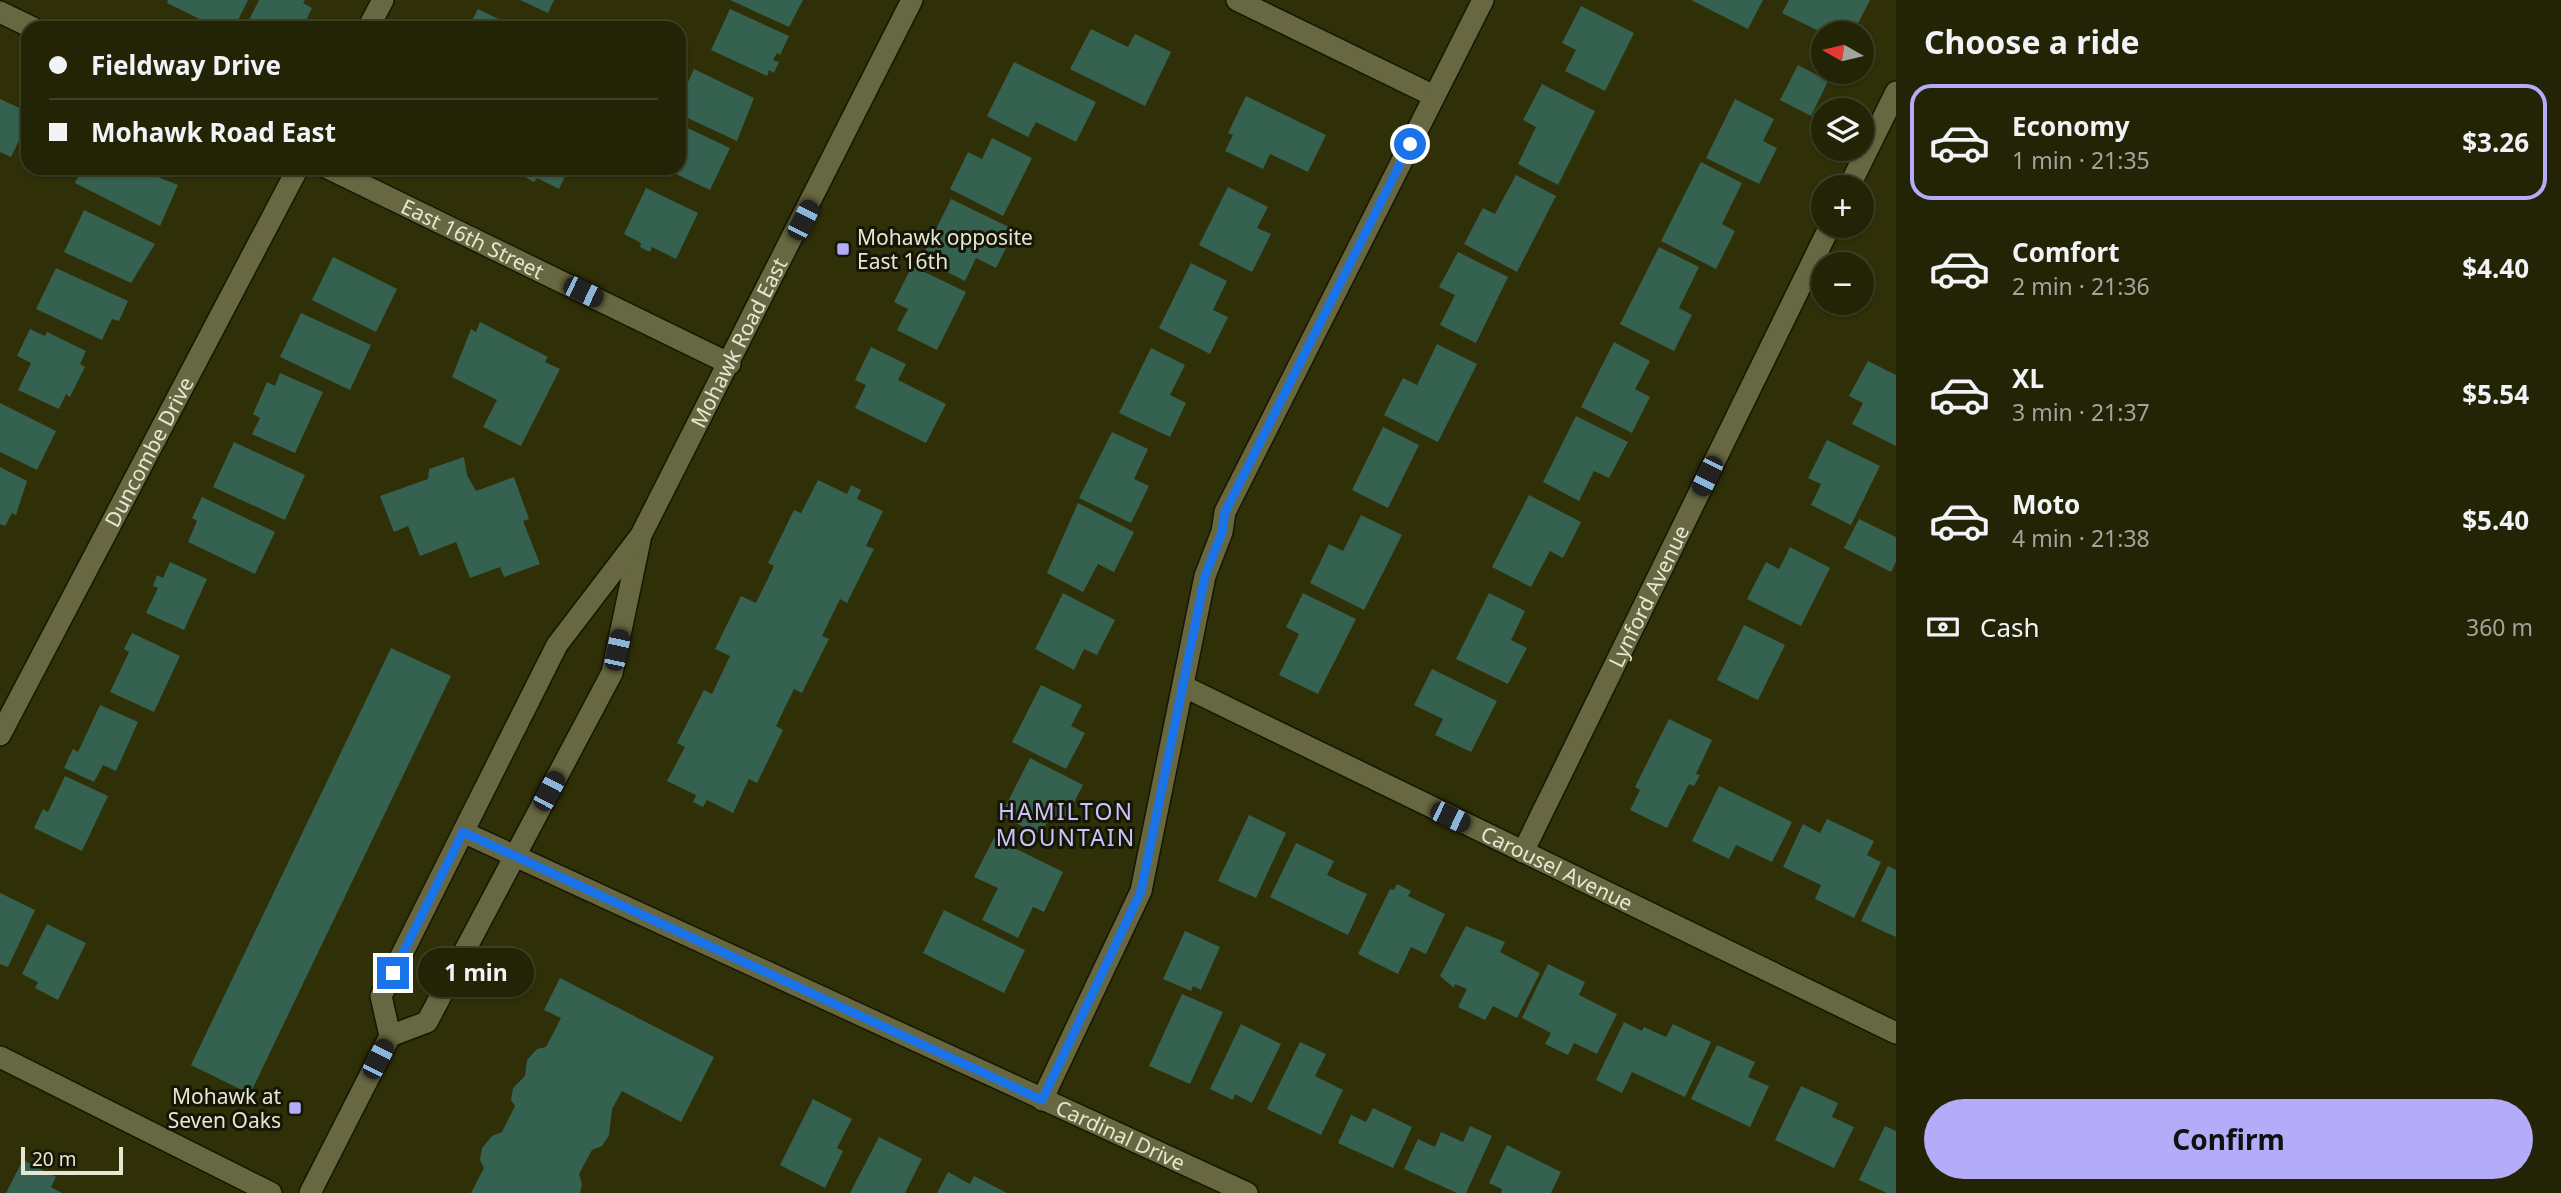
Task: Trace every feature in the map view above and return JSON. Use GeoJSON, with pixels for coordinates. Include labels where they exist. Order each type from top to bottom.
{"type":"FeatureCollection","features":[{"type":"Feature","properties":{"kind":"street"},"geometry":{"type":"LineString","coordinates":[[372,21],[383,0]]}},
{"type":"Feature","properties":{"kind":"street","name":"Mohawk Road East"},"geometry":{"type":"LineString","coordinates":[[642,535],[612,673],[427,1022],[390,1036],[381,996],[557,645],[642,535],[912,0]]}},
{"type":"Feature","properties":{"kind":"street"},"geometry":{"type":"LineString","coordinates":[[1237,0],[1434,96]]}},
{"type":"Feature","properties":{"kind":"street"},"geometry":{"type":"LineString","coordinates":[[1042,1100],[1141,891],[1205,576],[1222,532],[1225,512],[1483,0]]}},
{"type":"Feature","properties":{"kind":"street"},"geometry":{"type":"LineString","coordinates":[[0,12],[21,22]]}},
{"type":"Feature","properties":{"kind":"street"},"geometry":{"type":"LineString","coordinates":[[1855,175],[1896,92]]}},
{"type":"Feature","properties":{"kind":"street","name":"Duncombe Drive"},"geometry":{"type":"LineString","coordinates":[[0,735],[294,175]]}},
{"type":"Feature","properties":{"kind":"street","name":"East 16th Street"},"geometry":{"type":"LineString","coordinates":[[342,175],[730,364]]}},
{"type":"Feature","properties":{"kind":"street","name":"Lynford Avenue"},"geometry":{"type":"LineString","coordinates":[[1523,852],[1824,238]]}},
{"type":"Feature","properties":{"kind":"street","name":"Carousel Avenue"},"geometry":{"type":"LineString","coordinates":[[1183,686],[1896,1033]]}},
{"type":"Feature","properties":{"kind":"street","name":"Cardinal Drive"},"geometry":{"type":"LineString","coordinates":[[463,832],[1247,1193]]}},
{"type":"Feature","properties":{"kind":"street"},"geometry":{"type":"LineString","coordinates":[[310,1193],[390,1036]]}},
{"type":"Feature","properties":{"kind":"street"},"geometry":{"type":"LineString","coordinates":[[0,1057],[271,1193]]}},
{"type":"Feature","properties":{"kind":"building"},"geometry":{"type":"Polygon","coordinates":[[[168,0],[248,0],[238,21],[204,21],[167,3],[168,0]]]}},
{"type":"Feature","properties":{"kind":"building"},"geometry":{"type":"Polygon","coordinates":[[[259,0],[305,0],[303,3],[312,8],[306,21],[248,21],[259,0]]]}},
{"type":"Feature","properties":{"kind":"building"},"geometry":{"type":"Polygon","coordinates":[[[520,0],[554,0],[548,13],[520,0]]]}},
{"type":"Feature","properties":{"kind":"building"},"geometry":{"type":"Polygon","coordinates":[[[730,0],[803,0],[789,27],[730,0]]]}},
{"type":"Feature","properties":{"kind":"building"},"geometry":{"type":"Polygon","coordinates":[[[1691,0],[1763,0],[1748,29],[1691,0]]]}},
{"type":"Feature","properties":{"kind":"building"},"geometry":{"type":"Polygon","coordinates":[[[1789,0],[1870,0],[1859,21],[1811,21],[1811,27],[1782,13],[1789,0]]]}},
{"type":"Feature","properties":{"kind":"building"},"geometry":{"type":"Polygon","coordinates":[[[1581,6],[1634,33],[1605,91],[1565,71],[1576,50],[1562,43],[1581,6]]]}},
{"type":"Feature","properties":{"kind":"building"},"geometry":{"type":"Polygon","coordinates":[[[478,9],[503,21],[472,21],[478,9]]]}},
{"type":"Feature","properties":{"kind":"building"},"geometry":{"type":"Polygon","coordinates":[[[730,9],[789,36],[780,55],[777,53],[773,60],[779,62],[774,73],[769,70],[767,76],[711,50],[730,9]]]}},
{"type":"Feature","properties":{"kind":"building"},"geometry":{"type":"Polygon","coordinates":[[[1091,29],[1128,47],[1135,34],[1171,52],[1145,106],[1070,69],[1091,29]]]}},
{"type":"Feature","properties":{"kind":"building"},"geometry":{"type":"Polygon","coordinates":[[[1014,62],[1096,102],[1076,142],[1036,122],[1028,137],[987,116],[1014,62]]]}},
{"type":"Feature","properties":{"kind":"building"},"geometry":{"type":"Polygon","coordinates":[[[1798,65],[1811,72],[1811,84],[1827,84],[1820,98],[1811,98],[1811,116],[1780,100],[1798,65]]]}},
{"type":"Feature","properties":{"kind":"building"},"geometry":{"type":"Polygon","coordinates":[[[694,69],[754,98],[737,141],[686,117],[686,86],[694,69]]]}},
{"type":"Feature","properties":{"kind":"building"},"geometry":{"type":"Polygon","coordinates":[[[1542,84],[1595,111],[1558,185],[1518,164],[1536,127],[1523,120],[1542,84]]]}},
{"type":"Feature","properties":{"kind":"building"},"geometry":{"type":"Polygon","coordinates":[[[1246,96],[1326,135],[1308,172],[1270,154],[1263,169],[1225,151],[1233,135],[1228,133],[1246,96]]]}},
{"type":"Feature","properties":{"kind":"building"},"geometry":{"type":"Polygon","coordinates":[[[0,99],[21,109],[21,136],[11,157],[0,152],[0,99]]]}},
{"type":"Feature","properties":{"kind":"building"},"geometry":{"type":"Polygon","coordinates":[[[1735,99],[1774,119],[1763,141],[1777,148],[1759,184],[1706,158],[1735,99]]]}},
{"type":"Feature","properties":{"kind":"building"},"geometry":{"type":"Polygon","coordinates":[[[686,127],[730,148],[710,190],[678,175],[686,175],[686,127]]]}},
{"type":"Feature","properties":{"kind":"building"},"geometry":{"type":"Polygon","coordinates":[[[992,138],[1032,158],[1003,216],[950,189],[968,152],[982,159],[992,138]]]}},
{"type":"Feature","properties":{"kind":"building"},"geometry":{"type":"Polygon","coordinates":[[[1701,162],[1742,183],[1722,224],[1735,231],[1716,269],[1661,241],[1701,162]]]}},
{"type":"Feature","properties":{"kind":"building"},"geometry":{"type":"Polygon","coordinates":[[[79,175],[153,175],[178,185],[160,226],[75,183],[79,175]]]}},
{"type":"Feature","properties":{"kind":"building"},"geometry":{"type":"Polygon","coordinates":[[[566,175],[559,189],[537,178],[534,182],[523,176],[566,175]]]}},
{"type":"Feature","properties":{"kind":"building"},"geometry":{"type":"Polygon","coordinates":[[[1516,175],[1556,196],[1517,272],[1464,244],[1483,208],[1495,214],[1516,175]]]}},
{"type":"Feature","properties":{"kind":"building"},"geometry":{"type":"Polygon","coordinates":[[[1228,187],[1268,207],[1257,228],[1271,234],[1252,272],[1199,245],[1228,187]]]}},
{"type":"Feature","properties":{"kind":"building"},"geometry":{"type":"Polygon","coordinates":[[[646,188],[698,213],[676,259],[652,247],[650,252],[640,247],[641,243],[624,234],[646,188]]]}},
{"type":"Feature","properties":{"kind":"building"},"geometry":{"type":"Polygon","coordinates":[[[951,199],[1015,230],[996,268],[976,258],[965,281],[921,259],[951,199]]]}},
{"type":"Feature","properties":{"kind":"building"},"geometry":{"type":"Polygon","coordinates":[[[84,210],[155,244],[131,283],[64,252],[84,210]]]}},
{"type":"Feature","properties":{"kind":"building"},"geometry":{"type":"Polygon","coordinates":[[[1659,247],[1699,267],[1679,308],[1692,315],[1674,351],[1620,324],[1659,247]]]}},
{"type":"Feature","properties":{"kind":"building"},"geometry":{"type":"Polygon","coordinates":[[[1458,252],[1508,277],[1476,343],[1440,325],[1455,295],[1439,287],[1458,252]]]}},
{"type":"Feature","properties":{"kind":"building"},"geometry":{"type":"Polygon","coordinates":[[[333,257],[397,289],[376,332],[312,300],[333,257]]]}},
{"type":"Feature","properties":{"kind":"building"},"geometry":{"type":"Polygon","coordinates":[[[1191,263],[1227,281],[1213,310],[1228,317],[1210,354],[1159,328],[1191,263]]]}},
{"type":"Feature","properties":{"kind":"building"},"geometry":{"type":"Polygon","coordinates":[[[912,266],[966,292],[937,350],[897,330],[908,309],[894,302],[912,266]]]}},
{"type":"Feature","properties":{"kind":"building"},"geometry":{"type":"Polygon","coordinates":[[[56,268],[128,301],[119,321],[112,319],[102,340],[36,309],[56,268]]]}},
{"type":"Feature","properties":{"kind":"building"},"geometry":{"type":"Polygon","coordinates":[[[301,313],[371,345],[350,390],[280,357],[301,313]]]}},
{"type":"Feature","properties":{"kind":"building"},"geometry":{"type":"Polygon","coordinates":[[[480,322],[548,357],[545,362],[560,369],[521,446],[483,427],[497,400],[452,377],[471,329],[476,332],[480,322]]]}},
{"type":"Feature","properties":{"kind":"building"},"geometry":{"type":"Polygon","coordinates":[[[30,329],[45,336],[47,332],[86,351],[80,364],[85,367],[70,397],[66,394],[59,409],[18,390],[31,363],[17,356],[30,329]]]}},
{"type":"Feature","properties":{"kind":"building"},"geometry":{"type":"Polygon","coordinates":[[[1614,342],[1650,361],[1635,389],[1650,397],[1632,433],[1581,407],[1614,342]]]}},
{"type":"Feature","properties":{"kind":"building"},"geometry":{"type":"Polygon","coordinates":[[[1437,344],[1477,364],[1438,442],[1384,415],[1403,378],[1417,385],[1437,344]]]}},
{"type":"Feature","properties":{"kind":"building"},"geometry":{"type":"Polygon","coordinates":[[[871,347],[906,364],[898,380],[946,404],[926,443],[855,408],[866,385],[855,380],[871,347]]]}},
{"type":"Feature","properties":{"kind":"building"},"geometry":{"type":"Polygon","coordinates":[[[1151,348],[1185,365],[1170,395],[1186,403],[1170,437],[1119,413],[1151,348]]]}},
{"type":"Feature","properties":{"kind":"building"},"geometry":{"type":"Polygon","coordinates":[[[1868,361],[1896,375],[1896,446],[1852,424],[1863,403],[1849,396],[1868,361]]]}},
{"type":"Feature","properties":{"kind":"building"},"geometry":{"type":"Polygon","coordinates":[[[280,373],[323,392],[295,453],[252,434],[260,418],[253,414],[267,382],[275,386],[280,373]]]}},
{"type":"Feature","properties":{"kind":"building"},"geometry":{"type":"Polygon","coordinates":[[[0,403],[56,431],[37,470],[0,452],[0,403]]]}},
{"type":"Feature","properties":{"kind":"building"},"geometry":{"type":"Polygon","coordinates":[[[1576,416],[1628,442],[1609,478],[1594,471],[1579,501],[1543,482],[1576,416]]]}},
{"type":"Feature","properties":{"kind":"building"},"geometry":{"type":"Polygon","coordinates":[[[1383,427],[1419,445],[1388,508],[1352,490],[1383,427]]]}},
{"type":"Feature","properties":{"kind":"building"},"geometry":{"type":"Polygon","coordinates":[[[1112,432],[1148,449],[1134,479],[1149,486],[1131,523],[1079,498],[1112,432]]]}},
{"type":"Feature","properties":{"kind":"building"},"geometry":{"type":"Polygon","coordinates":[[[1827,440],[1880,466],[1851,525],[1811,505],[1821,484],[1808,478],[1827,440]]]}},
{"type":"Feature","properties":{"kind":"building"},"geometry":{"type":"Polygon","coordinates":[[[234,442],[305,475],[285,520],[213,487],[234,442]]]}},
{"type":"Feature","properties":{"kind":"building"},"geometry":{"type":"Polygon","coordinates":[[[464,457],[467,475],[476,491],[514,477],[529,519],[523,521],[540,564],[504,577],[500,567],[470,578],[456,542],[420,556],[408,526],[394,532],[380,496],[428,479],[429,469],[464,457]]]}},
{"type":"Feature","properties":{"kind":"building"},"geometry":{"type":"Polygon","coordinates":[[[0,467],[27,481],[16,515],[12,513],[5,526],[0,524],[0,467]]]}},
{"type":"Feature","properties":{"kind":"building"},"geometry":{"type":"Polygon","coordinates":[[[818,480],[847,494],[851,485],[861,490],[857,499],[883,511],[866,546],[874,549],[847,603],[840,599],[822,636],[829,639],[802,693],[794,689],[776,726],[783,730],[757,783],[749,779],[733,813],[707,800],[703,807],[693,802],[696,795],[667,781],[685,747],[677,743],[704,690],[712,694],[730,656],[715,649],[741,596],[756,603],[774,566],[768,563],[794,510],[801,513],[818,480]]]}},
{"type":"Feature","properties":{"kind":"building"},"geometry":{"type":"Polygon","coordinates":[[[1529,495],[1581,522],[1563,558],[1550,551],[1531,587],[1492,567],[1529,495]]]}},
{"type":"Feature","properties":{"kind":"building"},"geometry":{"type":"Polygon","coordinates":[[[202,497],[275,532],[255,574],[188,542],[197,521],[192,518],[202,497]]]}},
{"type":"Feature","properties":{"kind":"building"},"geometry":{"type":"Polygon","coordinates":[[[1078,503],[1134,532],[1114,572],[1098,564],[1083,592],[1047,573],[1078,503]]]}},
{"type":"Feature","properties":{"kind":"building"},"geometry":{"type":"Polygon","coordinates":[[[1361,515],[1402,535],[1364,610],[1310,583],[1329,544],[1343,551],[1361,515]]]}},
{"type":"Feature","properties":{"kind":"building"},"geometry":{"type":"Polygon","coordinates":[[[1859,519],[1896,537],[1896,562],[1891,572],[1844,548],[1859,519]]]}},
{"type":"Feature","properties":{"kind":"building"},"geometry":{"type":"Polygon","coordinates":[[[1790,547],[1830,568],[1801,626],[1747,599],[1766,562],[1779,569],[1790,547]]]}},
{"type":"Feature","properties":{"kind":"building"},"geometry":{"type":"Polygon","coordinates":[[[170,562],[207,579],[184,630],[146,613],[158,588],[153,586],[157,575],[163,578],[170,562]]]}},
{"type":"Feature","properties":{"kind":"building"},"geometry":{"type":"Polygon","coordinates":[[[1063,593],[1115,620],[1097,655],[1084,649],[1074,670],[1035,649],[1063,593]]]}},
{"type":"Feature","properties":{"kind":"building"},"geometry":{"type":"Polygon","coordinates":[[[1303,593],[1356,619],[1318,694],[1279,675],[1299,634],[1286,627],[1303,593]]]}},
{"type":"Feature","properties":{"kind":"building"},"geometry":{"type":"Polygon","coordinates":[[[1489,593],[1525,611],[1511,640],[1527,648],[1508,684],[1456,659],[1489,593]]]}},
{"type":"Feature","properties":{"kind":"building"},"geometry":{"type":"Polygon","coordinates":[[[1744,625],[1785,645],[1758,700],[1717,680],[1744,625]]]}},
{"type":"Feature","properties":{"kind":"building"},"geometry":{"type":"Polygon","coordinates":[[[132,633],[180,656],[154,712],[110,692],[129,652],[124,649],[132,633]]]}},
{"type":"Feature","properties":{"kind":"building"},"geometry":{"type":"Polygon","coordinates":[[[391,648],[451,676],[250,1094],[191,1065],[391,648]]]}},
{"type":"Feature","properties":{"kind":"building"},"geometry":{"type":"Polygon","coordinates":[[[1432,669],[1497,701],[1471,752],[1435,735],[1443,719],[1414,705],[1432,669]]]}},
{"type":"Feature","properties":{"kind":"building"},"geometry":{"type":"Polygon","coordinates":[[[1041,685],[1082,705],[1071,726],[1085,733],[1066,769],[1012,742],[1041,685]]]}},
{"type":"Feature","properties":{"kind":"building"},"geometry":{"type":"Polygon","coordinates":[[[100,705],[138,722],[116,771],[103,765],[94,782],[64,768],[73,749],[78,752],[100,705]]]}},
{"type":"Feature","properties":{"kind":"building"},"geometry":{"type":"Polygon","coordinates":[[[1669,719],[1712,740],[1696,774],[1700,775],[1694,786],[1689,784],[1667,828],[1630,810],[1640,790],[1635,787],[1669,719]]]}},
{"type":"Feature","properties":{"kind":"building"},"geometry":{"type":"Polygon","coordinates":[[[1030,758],[1083,785],[1064,822],[1051,815],[1040,836],[1001,815],[1030,758]]]}},
{"type":"Feature","properties":{"kind":"building"},"geometry":{"type":"Polygon","coordinates":[[[65,776],[108,796],[82,851],[34,828],[43,809],[48,812],[65,776]]]}},
{"type":"Feature","properties":{"kind":"building"},"geometry":{"type":"Polygon","coordinates":[[[1719,786],[1792,822],[1772,862],[1736,845],[1729,859],[1692,841],[1719,786]]]}},
{"type":"Feature","properties":{"kind":"building"},"geometry":{"type":"Polygon","coordinates":[[[1249,815],[1286,833],[1256,898],[1218,881],[1249,815]]]}},
{"type":"Feature","properties":{"kind":"building"},"geometry":{"type":"Polygon","coordinates":[[[1827,819],[1874,841],[1867,855],[1881,862],[1854,918],[1815,899],[1821,885],[1783,867],[1803,824],[1820,833],[1827,819]]]}},
{"type":"Feature","properties":{"kind":"building"},"geometry":{"type":"Polygon","coordinates":[[[994,838],[1063,872],[1044,912],[1033,907],[1018,938],[982,920],[998,888],[974,877],[994,838]]]}},
{"type":"Feature","properties":{"kind":"building"},"geometry":{"type":"Polygon","coordinates":[[[1296,843],[1334,861],[1327,875],[1367,894],[1348,935],[1270,897],[1296,843]]]}},
{"type":"Feature","properties":{"kind":"building"},"geometry":{"type":"Polygon","coordinates":[[[1888,866],[1896,870],[1896,937],[1861,921],[1888,866]]]}},
{"type":"Feature","properties":{"kind":"building"},"geometry":{"type":"Polygon","coordinates":[[[1397,884],[1411,891],[1408,896],[1445,914],[1426,954],[1411,947],[1398,974],[1358,954],[1390,889],[1394,890],[1397,884]]]}},
{"type":"Feature","properties":{"kind":"building"},"geometry":{"type":"Polygon","coordinates":[[[0,893],[35,910],[8,967],[0,964],[0,893]]]}},
{"type":"Feature","properties":{"kind":"building"},"geometry":{"type":"Polygon","coordinates":[[[944,910],[1025,950],[1004,993],[923,953],[944,910]]]}},
{"type":"Feature","properties":{"kind":"building"},"geometry":{"type":"Polygon","coordinates":[[[47,924],[86,943],[58,1000],[35,988],[38,982],[22,974],[47,924]]]}},
{"type":"Feature","properties":{"kind":"building"},"geometry":{"type":"Polygon","coordinates":[[[1466,926],[1505,942],[1500,952],[1540,973],[1517,1018],[1493,1006],[1485,1020],[1458,1007],[1467,989],[1455,984],[1454,988],[1440,976],[1466,926]]]}},
{"type":"Feature","properties":{"kind":"building"},"geometry":{"type":"Polygon","coordinates":[[[1185,931],[1220,947],[1201,990],[1193,986],[1191,991],[1163,979],[1185,931]]]}},
{"type":"Feature","properties":{"kind":"building"},"geometry":{"type":"Polygon","coordinates":[[[1548,964],[1585,982],[1579,995],[1617,1014],[1597,1054],[1574,1043],[1568,1055],[1545,1044],[1551,1033],[1522,1018],[1548,964]]]}},
{"type":"Feature","properties":{"kind":"building"},"geometry":{"type":"Polygon","coordinates":[[[560,978],[714,1057],[681,1122],[622,1091],[612,1109],[609,1135],[602,1146],[592,1150],[579,1174],[582,1184],[580,1193],[471,1193],[484,1168],[480,1160],[482,1148],[492,1136],[502,1132],[515,1106],[511,1100],[513,1088],[525,1076],[527,1060],[537,1049],[546,1047],[561,1018],[544,1010],[560,978]]]}},
{"type":"Feature","properties":{"kind":"building"},"geometry":{"type":"Polygon","coordinates":[[[1182,994],[1223,1012],[1190,1084],[1149,1066],[1182,994]]]}},
{"type":"Feature","properties":{"kind":"building"},"geometry":{"type":"Polygon","coordinates":[[[1624,1022],[1642,1031],[1644,1027],[1666,1037],[1673,1024],[1711,1042],[1685,1097],[1632,1072],[1622,1093],[1596,1080],[1624,1022]]]}},
{"type":"Feature","properties":{"kind":"building"},"geometry":{"type":"Polygon","coordinates":[[[1241,1024],[1281,1044],[1252,1103],[1235,1094],[1233,1100],[1210,1089],[1241,1024]]]}},
{"type":"Feature","properties":{"kind":"building"},"geometry":{"type":"Polygon","coordinates":[[[1300,1042],[1326,1054],[1315,1076],[1343,1090],[1321,1135],[1267,1109],[1300,1042]]]}},
{"type":"Feature","properties":{"kind":"building"},"geometry":{"type":"Polygon","coordinates":[[[1717,1045],[1755,1062],[1748,1077],[1769,1086],[1750,1127],[1691,1099],[1717,1045]]]}},
{"type":"Feature","properties":{"kind":"building"},"geometry":{"type":"Polygon","coordinates":[[[1801,1086],[1838,1103],[1832,1117],[1854,1127],[1834,1168],[1775,1140],[1801,1086]]]}},
{"type":"Feature","properties":{"kind":"building"},"geometry":{"type":"Polygon","coordinates":[[[813,1099],[852,1119],[837,1148],[843,1151],[825,1188],[780,1165],[813,1099]]]}},
{"type":"Feature","properties":{"kind":"building"},"geometry":{"type":"Polygon","coordinates":[[[1373,1108],[1412,1127],[1393,1168],[1338,1143],[1351,1115],[1366,1122],[1373,1108]]]}},
{"type":"Feature","properties":{"kind":"building"},"geometry":{"type":"Polygon","coordinates":[[[1470,1126],[1492,1136],[1466,1193],[1457,1193],[1404,1169],[1418,1139],[1435,1147],[1441,1132],[1463,1142],[1470,1126]]]}},
{"type":"Feature","properties":{"kind":"building"},"geometry":{"type":"Polygon","coordinates":[[[1885,1126],[1896,1131],[1896,1193],[1887,1193],[1859,1180],[1885,1126]]]}},
{"type":"Feature","properties":{"kind":"building"},"geometry":{"type":"Polygon","coordinates":[[[879,1137],[922,1159],[905,1193],[850,1193],[879,1137]]]}},
{"type":"Feature","properties":{"kind":"building"},"geometry":{"type":"Polygon","coordinates":[[[1507,1145],[1561,1172],[1551,1193],[1501,1193],[1502,1189],[1489,1183],[1507,1145]]]}},
{"type":"Feature","properties":{"kind":"building"},"geometry":{"type":"Polygon","coordinates":[[[23,1160],[56,1177],[51,1187],[62,1193],[6,1193],[23,1160]]]}},
{"type":"Feature","properties":{"kind":"building"},"geometry":{"type":"Polygon","coordinates":[[[948,1172],[970,1184],[974,1176],[1007,1193],[937,1193],[948,1172]]]}},
{"type":"Feature","properties":{"kind":"place","name":"Mohawk opposite East 16th"},"geometry":{"type":"Point","coordinates":[843,249]}},
{"type":"Feature","properties":{"kind":"place","name":"Mohawk at Seven Oaks"},"geometry":{"type":"Point","coordinates":[295,1108]}},
{"type":"Feature","properties":{"kind":"district","name":"HAMILTON MOUNTAIN"},"geometry":{"type":"Point","coordinates":[1066,824]}},
{"type":"Feature","properties":{"kind":"route"},"geometry":{"type":"LineString","coordinates":[[393,973],[463,832],[1042,1100],[1141,891],[1205,576],[1222,532],[1225,512],[1410,144]]}}]}
